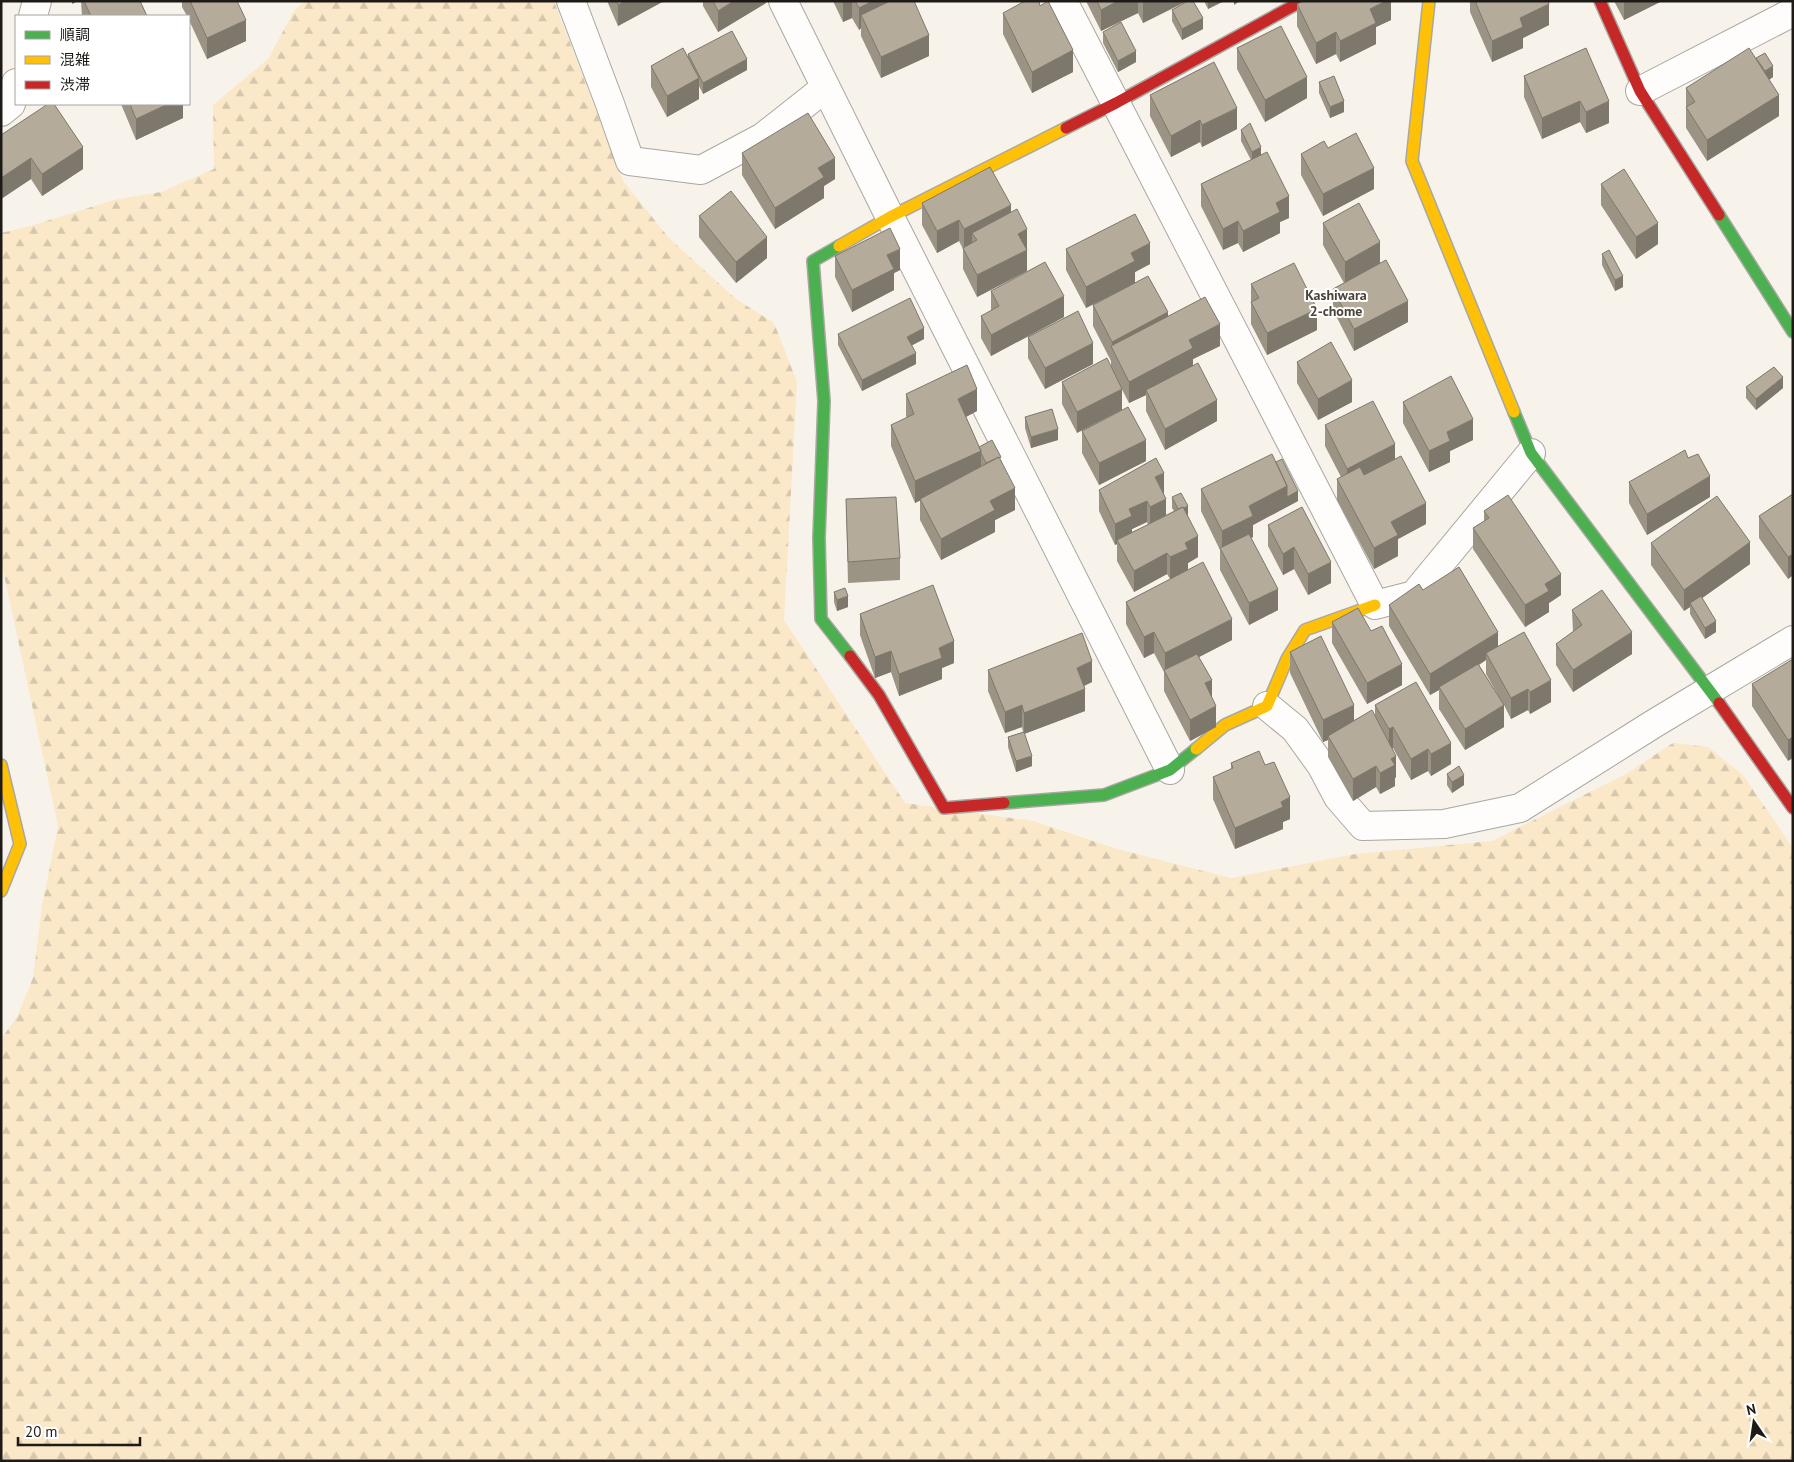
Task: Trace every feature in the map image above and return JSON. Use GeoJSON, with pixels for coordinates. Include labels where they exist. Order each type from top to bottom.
{"type":"FeatureCollection","features":[{"type":"Feature","properties":{"kind":"street"},"geometry":{"type":"LineString","coordinates":[[33,15],[37,1]]}},
{"type":"Feature","properties":{"kind":"street"},"geometry":{"type":"LineString","coordinates":[[571,1],[630,161],[701,170],[763,137],[825,88]]}},
{"type":"Feature","properties":{"kind":"street"},"geometry":{"type":"LineString","coordinates":[[783,1],[825,88],[1170,770]]}},
{"type":"Feature","properties":{"kind":"street"},"geometry":{"type":"LineString","coordinates":[[1063,1],[1375,605]]}},
{"type":"Feature","properties":{"kind":"street"},"geometry":{"type":"LineString","coordinates":[[1302,1],[1116,103],[890,217],[813,261],[824,401],[819,538],[821,619],[879,695],[944,808],[1104,794],[1170,770],[1225,724],[1267,706],[1287,659],[1305,630],[1375,605],[1414,595],[1531,453]]}},
{"type":"Feature","properties":{"kind":"street"},"geometry":{"type":"LineString","coordinates":[[1429,1],[1412,160],[1531,453],[1709,689],[1793,808]]}},
{"type":"Feature","properties":{"kind":"street"},"geometry":{"type":"LineString","coordinates":[[1600,1],[1640,91],[1793,332]]}},
{"type":"Feature","properties":{"kind":"street"},"geometry":{"type":"LineString","coordinates":[[1640,91],[1793,12]]}},
{"type":"Feature","properties":{"kind":"street"},"geometry":{"type":"LineString","coordinates":[[1,112],[11,104],[15,87]]}},
{"type":"Feature","properties":{"kind":"street"},"geometry":{"type":"LineString","coordinates":[[1267,706],[1295,729],[1320,765],[1338,797],[1363,826],[1444,824],[1520,808],[1709,689],[1793,640]]}},
{"type":"Feature","properties":{"kind":"street"},"geometry":{"type":"LineString","coordinates":[[1,765],[20,844],[1,891]]}},
{"type":"Feature","properties":{"kind":"green space"},"geometry":{"type":"Polygon","coordinates":[[[306,1],[554,1],[623,181],[669,238],[736,299],[774,323],[797,382],[784,620],[905,803],[1033,821],[1117,849],[1231,878],[1355,854],[1492,841],[1626,774],[1673,743],[1708,747],[1743,775],[1793,848],[1793,1461],[1,1461],[1,1039],[17,1017],[33,978],[42,906],[58,826],[1,561],[1,233],[27,227],[114,200],[161,192],[214,169],[213,105],[268,59],[295,9],[306,1]]]}},
{"type":"Feature","properties":{"kind":"building"},"geometry":{"type":"Polygon","coordinates":[[[84,1],[140,1],[147,15],[91,15],[84,1]]]}},
{"type":"Feature","properties":{"kind":"building"},"geometry":{"type":"Polygon","coordinates":[[[190,1],[237,1],[246,20],[207,38],[190,1]]]}},
{"type":"Feature","properties":{"kind":"building"},"geometry":{"type":"Polygon","coordinates":[[[617,1],[625,1],[618,5],[617,1]]]}},
{"type":"Feature","properties":{"kind":"building"},"geometry":{"type":"Polygon","coordinates":[[[713,1],[734,1],[718,11],[713,1]]]}},
{"type":"Feature","properties":{"kind":"building"},"geometry":{"type":"Polygon","coordinates":[[[855,1],[873,1],[859,8],[855,1]]]}},
{"type":"Feature","properties":{"kind":"building"},"geometry":{"type":"Polygon","coordinates":[[[890,1],[914,1],[929,35],[881,57],[861,15],[890,1]]]}},
{"type":"Feature","properties":{"kind":"building"},"geometry":{"type":"Polygon","coordinates":[[[1025,1],[1039,1],[1040,6],[1048,1],[1073,50],[1032,72],[1003,13],[1025,1]]]}},
{"type":"Feature","properties":{"kind":"building"},"geometry":{"type":"Polygon","coordinates":[[[1097,1],[1118,1],[1101,10],[1097,1]]]}},
{"type":"Feature","properties":{"kind":"building"},"geometry":{"type":"Polygon","coordinates":[[[1188,1],[1193,1],[1203,18],[1182,29],[1172,10],[1188,1]]]}},
{"type":"Feature","properties":{"kind":"building"},"geometry":{"type":"Polygon","coordinates":[[[1303,1],[1386,1],[1370,9],[1376,23],[1340,41],[1336,32],[1316,43],[1297,4],[1303,1]]]}},
{"type":"Feature","properties":{"kind":"building"},"geometry":{"type":"Polygon","coordinates":[[[1475,1],[1548,1],[1549,4],[1520,18],[1523,27],[1492,41],[1475,1]]]}},
{"type":"Feature","properties":{"kind":"building"},"geometry":{"type":"Polygon","coordinates":[[[1121,22],[1136,51],[1118,61],[1103,32],[1121,22]]]}},
{"type":"Feature","properties":{"kind":"building"},"geometry":{"type":"Polygon","coordinates":[[[1281,26],[1307,77],[1265,100],[1237,48],[1281,26]]]}},
{"type":"Feature","properties":{"kind":"building"},"geometry":{"type":"Polygon","coordinates":[[[732,31],[747,59],[703,83],[688,54],[732,31]]]}},
{"type":"Feature","properties":{"kind":"building"},"geometry":{"type":"Polygon","coordinates":[[[683,48],[699,78],[667,96],[651,66],[683,48]]]}},
{"type":"Feature","properties":{"kind":"building"},"geometry":{"type":"Polygon","coordinates":[[[1586,48],[1609,101],[1586,112],[1580,101],[1542,118],[1524,76],[1586,48]]]}},
{"type":"Feature","properties":{"kind":"building"},"geometry":{"type":"Polygon","coordinates":[[[1749,48],[1779,95],[1707,140],[1686,107],[1695,102],[1686,88],[1749,48]]]}},
{"type":"Feature","properties":{"kind":"building"},"geometry":{"type":"Polygon","coordinates":[[[1765,53],[1773,66],[1765,71],[1756,58],[1765,53]]]}},
{"type":"Feature","properties":{"kind":"building"},"geometry":{"type":"Polygon","coordinates":[[[1214,62],[1237,108],[1202,125],[1200,120],[1171,136],[1150,95],[1214,62]]]}},
{"type":"Feature","properties":{"kind":"building"},"geometry":{"type":"Polygon","coordinates":[[[1334,76],[1344,101],[1330,107],[1319,82],[1334,76]]]}},
{"type":"Feature","properties":{"kind":"building"},"geometry":{"type":"Polygon","coordinates":[[[46,105],[55,105],[83,147],[42,174],[31,158],[1,178],[1,135],[46,105]]]}},
{"type":"Feature","properties":{"kind":"building"},"geometry":{"type":"Polygon","coordinates":[[[130,105],[166,105],[136,119],[130,105]]]}},
{"type":"Feature","properties":{"kind":"building"},"geometry":{"type":"Polygon","coordinates":[[[808,113],[835,158],[818,168],[824,177],[775,208],[742,153],[808,113]]]}},
{"type":"Feature","properties":{"kind":"building"},"geometry":{"type":"Polygon","coordinates":[[[1250,123],[1261,147],[1252,152],[1241,130],[1250,123]]]}},
{"type":"Feature","properties":{"kind":"building"},"geometry":{"type":"Polygon","coordinates":[[[1356,133],[1374,168],[1323,194],[1301,154],[1324,141],[1328,148],[1356,133]]]}},
{"type":"Feature","properties":{"kind":"building"},"geometry":{"type":"Polygon","coordinates":[[[1267,152],[1289,196],[1276,203],[1280,212],[1243,231],[1238,221],[1223,229],[1201,184],[1267,152]]]}},
{"type":"Feature","properties":{"kind":"building"},"geometry":{"type":"Polygon","coordinates":[[[990,167],[1011,205],[964,229],[959,220],[937,231],[922,203],[990,167]]]}},
{"type":"Feature","properties":{"kind":"building"},"geometry":{"type":"Polygon","coordinates":[[[1624,169],[1658,223],[1636,237],[1601,184],[1624,169]]]}},
{"type":"Feature","properties":{"kind":"building"},"geometry":{"type":"Polygon","coordinates":[[[731,191],[767,237],[736,262],[699,216],[731,191]]]}},
{"type":"Feature","properties":{"kind":"building"},"geometry":{"type":"Polygon","coordinates":[[[1359,203],[1380,242],[1345,262],[1323,223],[1359,203]]]}},
{"type":"Feature","properties":{"kind":"building"},"geometry":{"type":"Polygon","coordinates":[[[1017,209],[1027,229],[1018,234],[1027,250],[977,275],[963,248],[977,240],[972,233],[1017,209]]]}},
{"type":"Feature","properties":{"kind":"building"},"geometry":{"type":"Polygon","coordinates":[[[1135,214],[1150,243],[1131,253],[1135,261],[1086,287],[1066,249],[1135,214]]]}},
{"type":"Feature","properties":{"kind":"building"},"geometry":{"type":"Polygon","coordinates":[[[890,228],[900,249],[887,255],[894,269],[852,290],[835,256],[890,228]]]}},
{"type":"Feature","properties":{"kind":"building"},"geometry":{"type":"Polygon","coordinates":[[[1609,250],[1623,276],[1615,280],[1602,254],[1609,250]]]}},
{"type":"Feature","properties":{"kind":"building"},"geometry":{"type":"Polygon","coordinates":[[[1386,260],[1408,301],[1354,329],[1333,289],[1386,260]]]}},
{"type":"Feature","properties":{"kind":"building"},"geometry":{"type":"Polygon","coordinates":[[[1045,262],[1064,296],[991,335],[981,316],[999,306],[991,291],[1045,262]]]}},
{"type":"Feature","properties":{"kind":"building"},"geometry":{"type":"Polygon","coordinates":[[[1294,263],[1317,309],[1267,333],[1251,302],[1259,298],[1251,284],[1294,263]]]}},
{"type":"Feature","properties":{"kind":"building"},"geometry":{"type":"Polygon","coordinates":[[[1148,276],[1168,312],[1112,342],[1093,305],[1148,276]]]}},
{"type":"Feature","properties":{"kind":"building"},"geometry":{"type":"Polygon","coordinates":[[[1205,297],[1220,324],[1189,340],[1193,348],[1129,382],[1111,346],[1205,297]]]}},
{"type":"Feature","properties":{"kind":"building"},"geometry":{"type":"Polygon","coordinates":[[[910,298],[924,328],[907,337],[916,353],[862,380],[838,334],[910,298]]]}},
{"type":"Feature","properties":{"kind":"building"},"geometry":{"type":"Polygon","coordinates":[[[1078,311],[1093,343],[1045,368],[1028,337],[1078,311]]]}},
{"type":"Feature","properties":{"kind":"building"},"geometry":{"type":"Polygon","coordinates":[[[1331,342],[1352,380],[1318,399],[1297,362],[1331,342]]]}},
{"type":"Feature","properties":{"kind":"building"},"geometry":{"type":"Polygon","coordinates":[[[1107,358],[1122,389],[1077,412],[1062,382],[1107,358]]]}},
{"type":"Feature","properties":{"kind":"building"},"geometry":{"type":"Polygon","coordinates":[[[1198,363],[1217,400],[1165,429],[1146,390],[1198,363]]]}},
{"type":"Feature","properties":{"kind":"building"},"geometry":{"type":"Polygon","coordinates":[[[967,365],[977,389],[958,399],[981,451],[915,481],[891,425],[914,414],[906,394],[967,365]]]}},
{"type":"Feature","properties":{"kind":"building"},"geometry":{"type":"Polygon","coordinates":[[[1774,367],[1783,377],[1756,399],[1746,387],[1774,367]]]}},
{"type":"Feature","properties":{"kind":"building"},"geometry":{"type":"Polygon","coordinates":[[[1451,376],[1473,419],[1447,432],[1450,441],[1429,451],[1403,402],[1451,376]]]}},
{"type":"Feature","properties":{"kind":"building"},"geometry":{"type":"Polygon","coordinates":[[[1373,401],[1395,444],[1347,469],[1325,425],[1373,401]]]}},
{"type":"Feature","properties":{"kind":"building"},"geometry":{"type":"Polygon","coordinates":[[[1128,407],[1146,440],[1099,463],[1082,431],[1128,407]]]}},
{"type":"Feature","properties":{"kind":"building"},"geometry":{"type":"Polygon","coordinates":[[[1052,409],[1058,429],[1031,437],[1025,417],[1052,409]]]}},
{"type":"Feature","properties":{"kind":"building"},"geometry":{"type":"Polygon","coordinates":[[[992,440],[1001,457],[986,463],[979,447],[992,440]]]}},
{"type":"Feature","properties":{"kind":"building"},"geometry":{"type":"Polygon","coordinates":[[[1685,450],[1688,458],[1698,454],[1710,476],[1647,514],[1629,482],[1685,450]]]}},
{"type":"Feature","properties":{"kind":"building"},"geometry":{"type":"Polygon","coordinates":[[[1272,454],[1287,486],[1249,506],[1253,516],[1222,531],[1201,489],[1272,454]]]}},
{"type":"Feature","properties":{"kind":"building"},"geometry":{"type":"Polygon","coordinates":[[[1401,456],[1426,503],[1391,522],[1398,535],[1374,548],[1337,479],[1360,467],[1364,475],[1401,456]]]}},
{"type":"Feature","properties":{"kind":"building"},"geometry":{"type":"Polygon","coordinates":[[[999,457],[1015,488],[990,501],[995,510],[941,539],[920,499],[999,457]]]}},
{"type":"Feature","properties":{"kind":"building"},"geometry":{"type":"Polygon","coordinates":[[[1156,458],[1164,473],[1155,477],[1166,499],[1150,507],[1147,501],[1129,509],[1132,516],[1115,524],[1099,490],[1156,458]]]}},
{"type":"Feature","properties":{"kind":"building"},"geometry":{"type":"Polygon","coordinates":[[[1282,459],[1298,491],[1287,497],[1287,486],[1276,462],[1282,459]]]}},
{"type":"Feature","properties":{"kind":"building"},"geometry":{"type":"Polygon","coordinates":[[[1181,493],[1188,506],[1178,509],[1172,497],[1181,493]]]}},
{"type":"Feature","properties":{"kind":"building"},"geometry":{"type":"Polygon","coordinates":[[[1793,494],[1793,554],[1788,557],[1759,516],[1793,494]]]}},
{"type":"Feature","properties":{"kind":"building"},"geometry":{"type":"Polygon","coordinates":[[[1508,495],[1561,574],[1545,584],[1549,591],[1525,605],[1473,528],[1489,518],[1484,511],[1508,495]]]}},
{"type":"Feature","properties":{"kind":"building"},"geometry":{"type":"Polygon","coordinates":[[[1717,496],[1750,542],[1684,590],[1651,543],[1717,496]]]}},
{"type":"Feature","properties":{"kind":"building"},"geometry":{"type":"Polygon","coordinates":[[[896,497],[900,558],[848,562],[846,499],[896,497]]]}},
{"type":"Feature","properties":{"kind":"building"},"geometry":{"type":"Polygon","coordinates":[[[1183,507],[1198,536],[1185,543],[1188,549],[1170,557],[1167,553],[1134,571],[1117,540],[1183,507]]]}},
{"type":"Feature","properties":{"kind":"building"},"geometry":{"type":"Polygon","coordinates":[[[1302,507],[1331,562],[1308,574],[1294,547],[1283,554],[1268,525],[1302,507]]]}},
{"type":"Feature","properties":{"kind":"building"},"geometry":{"type":"Polygon","coordinates":[[[1249,534],[1278,589],[1249,603],[1220,548],[1249,534]]]}},
{"type":"Feature","properties":{"kind":"building"},"geometry":{"type":"Polygon","coordinates":[[[1203,562],[1232,619],[1165,653],[1154,632],[1144,637],[1126,602],[1203,562]]]}},
{"type":"Feature","properties":{"kind":"building"},"geometry":{"type":"Polygon","coordinates":[[[1459,567],[1498,632],[1430,674],[1389,605],[1419,584],[1423,590],[1459,567]]]}},
{"type":"Feature","properties":{"kind":"building"},"geometry":{"type":"Polygon","coordinates":[[[933,585],[954,641],[939,648],[942,658],[899,674],[891,651],[875,657],[860,614],[933,585]]]}},
{"type":"Feature","properties":{"kind":"building"},"geometry":{"type":"Polygon","coordinates":[[[845,588],[848,596],[837,600],[834,592],[845,588]]]}},
{"type":"Feature","properties":{"kind":"building"},"geometry":{"type":"Polygon","coordinates":[[[1602,590],[1632,632],[1573,670],[1556,644],[1582,625],[1572,610],[1602,590]]]}},
{"type":"Feature","properties":{"kind":"building"},"geometry":{"type":"Polygon","coordinates":[[[1701,596],[1716,621],[1705,628],[1690,603],[1701,596]]]}},
{"type":"Feature","properties":{"kind":"building"},"geometry":{"type":"Polygon","coordinates":[[[1358,608],[1371,631],[1382,626],[1402,664],[1367,683],[1332,622],[1358,608]]]}},
{"type":"Feature","properties":{"kind":"building"},"geometry":{"type":"Polygon","coordinates":[[[1524,632],[1551,680],[1530,692],[1528,689],[1511,698],[1486,653],[1524,632]]]}},
{"type":"Feature","properties":{"kind":"building"},"geometry":{"type":"Polygon","coordinates":[[[1082,633],[1092,661],[1077,668],[1085,689],[1024,713],[1022,705],[1005,712],[988,670],[1082,633]]]}},
{"type":"Feature","properties":{"kind":"building"},"geometry":{"type":"Polygon","coordinates":[[[1321,636],[1354,705],[1323,720],[1290,652],[1321,636]]]}},
{"type":"Feature","properties":{"kind":"building"},"geometry":{"type":"Polygon","coordinates":[[[1197,654],[1212,680],[1205,683],[1216,706],[1190,720],[1164,670],[1197,654]]]}},
{"type":"Feature","properties":{"kind":"building"},"geometry":{"type":"Polygon","coordinates":[[[1793,659],[1793,737],[1788,740],[1752,684],[1793,659]]]}},
{"type":"Feature","properties":{"kind":"building"},"geometry":{"type":"Polygon","coordinates":[[[1478,664],[1504,705],[1465,729],[1439,687],[1478,664]]]}},
{"type":"Feature","properties":{"kind":"building"},"geometry":{"type":"Polygon","coordinates":[[[1416,682],[1451,743],[1431,754],[1428,749],[1411,759],[1393,727],[1389,729],[1375,705],[1416,682]]]}},
{"type":"Feature","properties":{"kind":"building"},"geometry":{"type":"Polygon","coordinates":[[[1372,710],[1396,756],[1391,759],[1395,765],[1380,773],[1376,766],[1353,779],[1328,736],[1372,710]]]}},
{"type":"Feature","properties":{"kind":"building"},"geometry":{"type":"Polygon","coordinates":[[[1024,732],[1032,756],[1016,761],[1008,737],[1024,732]]]}},
{"type":"Feature","properties":{"kind":"building"},"geometry":{"type":"Polygon","coordinates":[[[1259,751],[1265,765],[1274,762],[1290,797],[1281,802],[1283,807],[1235,828],[1213,777],[1233,768],[1231,763],[1259,751]]]}},
{"type":"Feature","properties":{"kind":"building"},"geometry":{"type":"Polygon","coordinates":[[[1459,766],[1464,775],[1452,782],[1447,774],[1459,766]]]}},
{"type":"Feature","properties":{"kind":"traffic: fast"},"geometry":{"type":"LineString","coordinates":[[1719,215],[1793,332]]}},
{"type":"Feature","properties":{"kind":"traffic: fast"},"geometry":{"type":"LineString","coordinates":[[839,246],[813,261],[824,401],[819,538],[821,619],[850,656]]}},
{"type":"Feature","properties":{"kind":"traffic: fast"},"geometry":{"type":"LineString","coordinates":[[1514,412],[1531,453],[1719,703]]}},
{"type":"Feature","properties":{"kind":"traffic: fast"},"geometry":{"type":"LineString","coordinates":[[1004,803],[1104,795],[1170,770],[1196,749]]}},
{"type":"Feature","properties":{"kind":"traffic: slow"},"geometry":{"type":"LineString","coordinates":[[1429,1],[1412,161],[1514,412]]}},
{"type":"Feature","properties":{"kind":"traffic: slow"},"geometry":{"type":"LineString","coordinates":[[839,246],[890,217],[1066,128]]}},
{"type":"Feature","properties":{"kind":"traffic: slow"},"geometry":{"type":"LineString","coordinates":[[1196,749],[1225,725],[1267,706],[1287,659],[1305,630],[1375,605]]}},
{"type":"Feature","properties":{"kind":"traffic: slow"},"geometry":{"type":"LineString","coordinates":[[1,765],[20,844],[1,891]]}},
{"type":"Feature","properties":{"kind":"traffic: jam"},"geometry":{"type":"LineString","coordinates":[[1066,128],[1116,103],[1302,1]]}},
{"type":"Feature","properties":{"kind":"traffic: jam"},"geometry":{"type":"LineString","coordinates":[[1600,1],[1640,91],[1719,215]]}},
{"type":"Feature","properties":{"kind":"traffic: jam"},"geometry":{"type":"LineString","coordinates":[[850,656],[879,695],[944,808],[1004,803]]}},
{"type":"Feature","properties":{"kind":"traffic: jam"},"geometry":{"type":"LineString","coordinates":[[1719,703],[1793,808]]}},
{"type":"Feature","properties":{"kind":"district","name":"Kashiwara 2-chome"},"geometry":{"type":"Point","coordinates":[1336,304]}}]}
